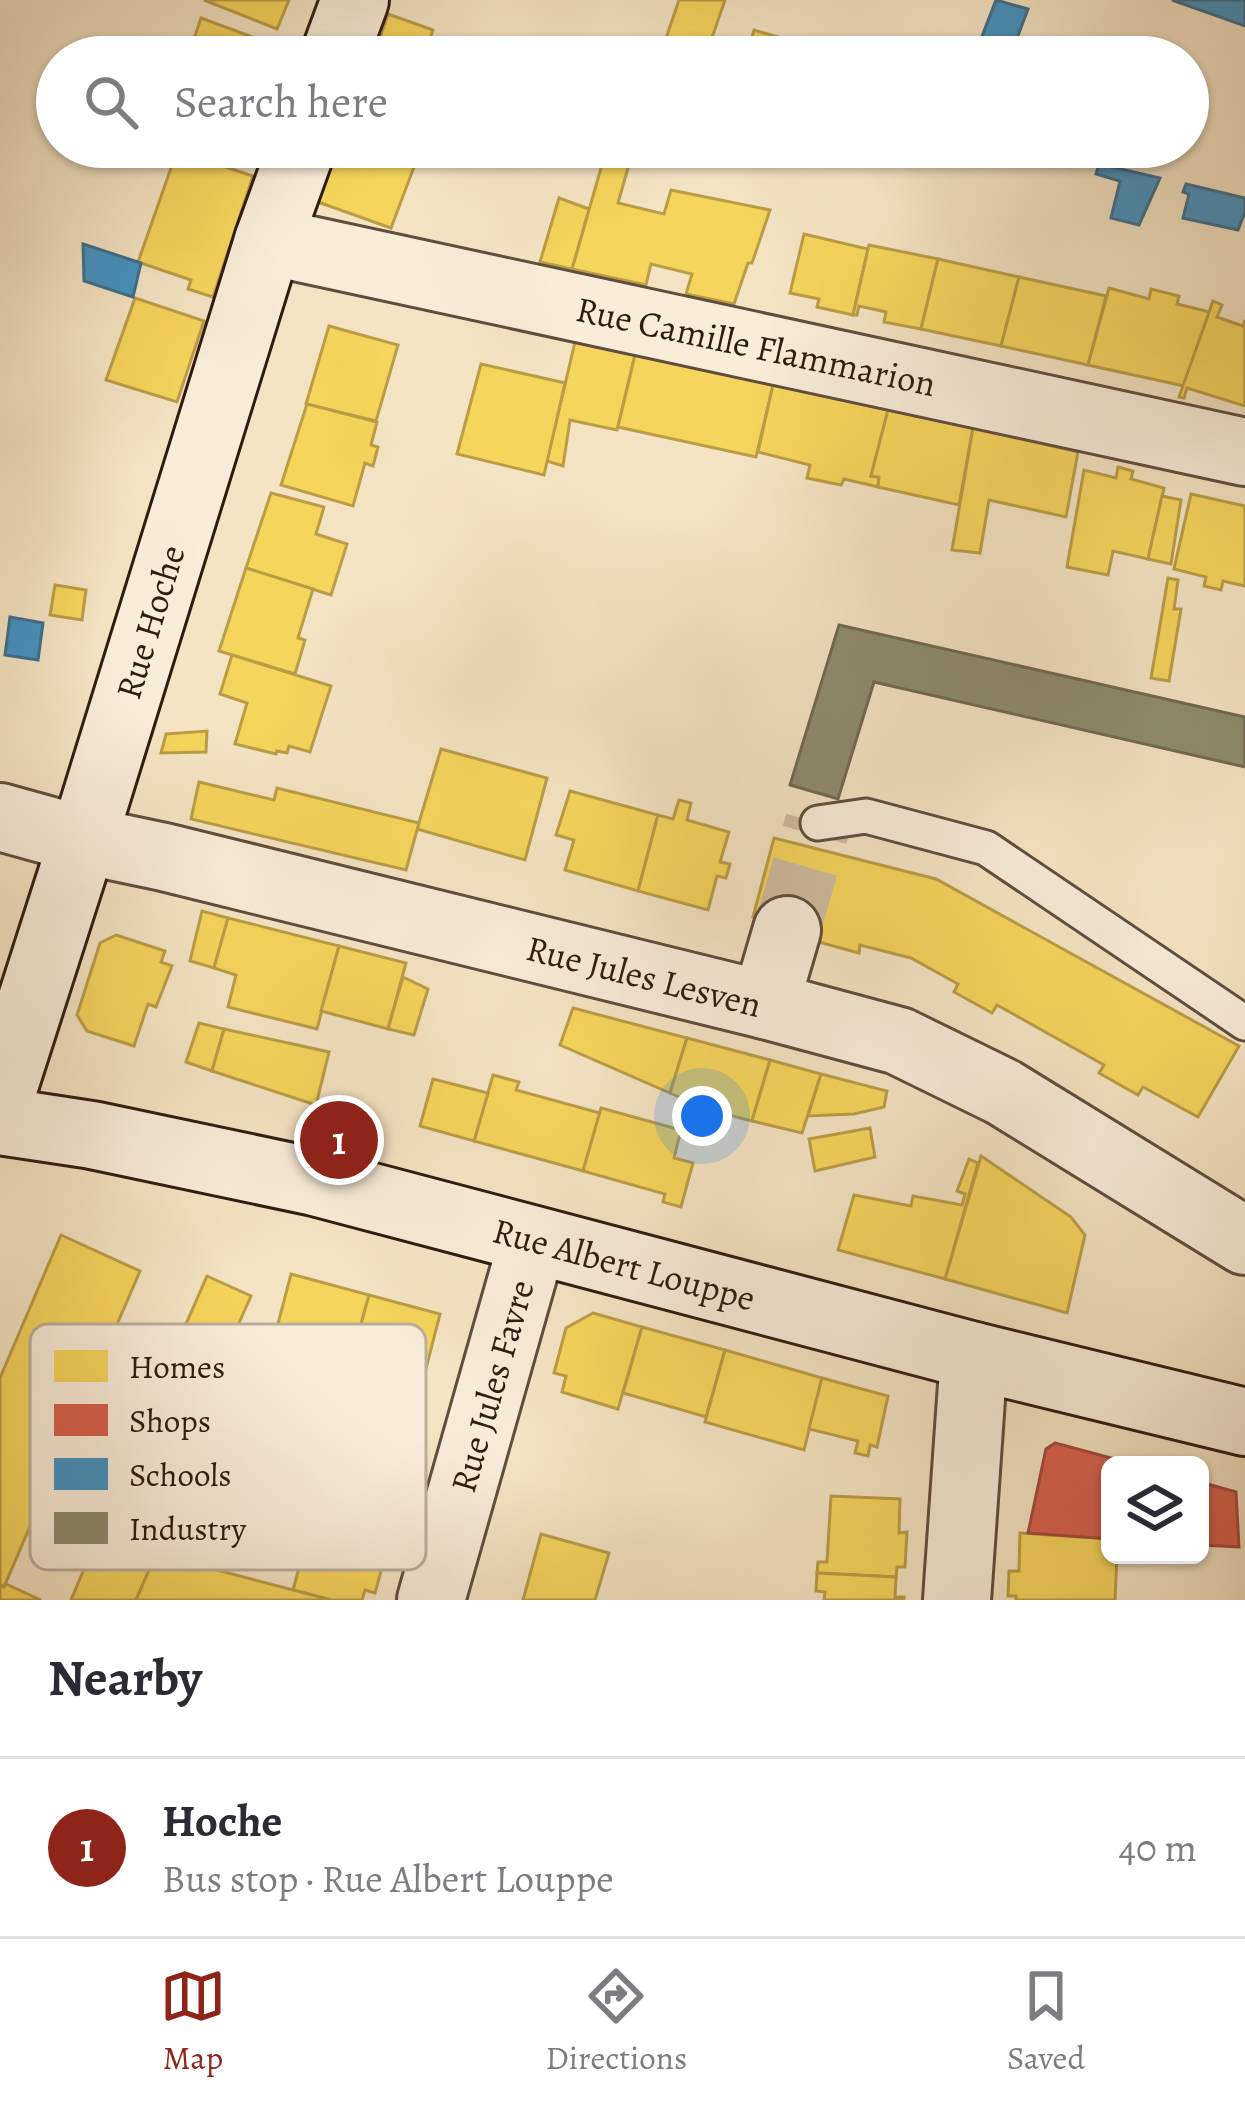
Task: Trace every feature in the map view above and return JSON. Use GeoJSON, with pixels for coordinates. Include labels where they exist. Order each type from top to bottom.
{"type":"FeatureCollection","features":[{"type":"Feature","properties":{"kind":"street"},"geometry":{"type":"LineString","coordinates":[[342,36],[355,0]]}},
{"type":"Feature","properties":{"kind":"street","name":"Rue Hoche"},"geometry":{"type":"LineString","coordinates":[[0,1099],[294,168]]}},
{"type":"Feature","properties":{"kind":"street","name":"Rue Camille Flammarion"},"geometry":{"type":"LineString","coordinates":[[268,241],[1245,452]]}},
{"type":"Feature","properties":{"kind":"street","name":"Rue Jules Lesven"},"geometry":{"type":"LineString","coordinates":[[0,817],[899,1041],[1003,1092],[1241,1228]]}},
{"type":"Feature","properties":{"kind":"street"},"geometry":{"type":"LineString","coordinates":[[765,1005],[787,930]]}},
{"type":"Feature","properties":{"kind":"street","name":"Rue Albert Louppe"},"geometry":{"type":"LineString","coordinates":[[0,1121],[92,1135],[315,1182],[974,1356],[1245,1422]]}},
{"type":"Feature","properties":{"kind":"street","name":"Rue Jules Favre"},"geometry":{"type":"LineString","coordinates":[[431,1600],[533,1240]]}},
{"type":"Feature","properties":{"kind":"street"},"geometry":{"type":"LineString","coordinates":[[957,1600],[974,1356]]}},
{"type":"Feature","properties":{"kind":"lane"},"geometry":{"type":"LineString","coordinates":[[818,823],[866,816],[986,848],[1245,1024]]}},
{"type":"Feature","properties":{"kind":"building: Homes"},"geometry":{"type":"Polygon","coordinates":[[[204,0],[289,0],[277,29],[204,0]]]}},
{"type":"Feature","properties":{"kind":"building: Homes"},"geometry":{"type":"Polygon","coordinates":[[[679,0],[725,0],[713,36],[667,36],[679,0]]]}},
{"type":"Feature","properties":{"kind":"building: Homes"},"geometry":{"type":"Polygon","coordinates":[[[388,14],[433,30],[431,36],[381,36],[388,14]]]}},
{"type":"Feature","properties":{"kind":"building: Homes"},"geometry":{"type":"Polygon","coordinates":[[[201,18],[250,36],[195,36],[201,18]]]}},
{"type":"Feature","properties":{"kind":"building: Homes"},"geometry":{"type":"Polygon","coordinates":[[[171,168],[229,168],[253,176],[213,297],[188,289],[191,280],[138,262],[171,168]]]}},
{"type":"Feature","properties":{"kind":"building: Homes"},"geometry":{"type":"Polygon","coordinates":[[[328,168],[414,168],[391,228],[315,201],[328,168]]]}},
{"type":"Feature","properties":{"kind":"building: Homes"},"geometry":{"type":"Polygon","coordinates":[[[601,168],[628,168],[618,203],[664,214],[671,190],[770,210],[734,304],[686,294],[692,274],[651,264],[646,285],[572,269],[601,168]]]}},
{"type":"Feature","properties":{"kind":"building: Homes"},"geometry":{"type":"Polygon","coordinates":[[[559,198],[589,209],[572,269],[540,262],[559,198]]]}},
{"type":"Feature","properties":{"kind":"building: Homes"},"geometry":{"type":"Polygon","coordinates":[[[804,234],[868,249],[853,315],[817,307],[819,299],[790,293],[804,234]]]}},
{"type":"Feature","properties":{"kind":"building: Homes"},"geometry":{"type":"Polygon","coordinates":[[[869,245],[938,259],[921,329],[884,322],[886,312],[859,306],[853,315],[869,245]]]}},
{"type":"Feature","properties":{"kind":"building: Homes"},"geometry":{"type":"Polygon","coordinates":[[[938,259],[1019,277],[1001,346],[921,329],[938,259]]]}},
{"type":"Feature","properties":{"kind":"building: Homes"},"geometry":{"type":"Polygon","coordinates":[[[1019,277],[1106,296],[1088,365],[1001,346],[1019,277]]]}},
{"type":"Feature","properties":{"kind":"building: Homes"},"geometry":{"type":"Polygon","coordinates":[[[1109,288],[1149,299],[1151,289],[1179,296],[1177,304],[1210,312],[1184,386],[1088,365],[1109,288]]]}},
{"type":"Feature","properties":{"kind":"building: Homes"},"geometry":{"type":"Polygon","coordinates":[[[135,298],[204,321],[177,402],[106,380],[135,298]]]}},
{"type":"Feature","properties":{"kind":"building: Homes"},"geometry":{"type":"Polygon","coordinates":[[[1213,301],[1222,305],[1217,317],[1243,326],[1245,320],[1245,406],[1187,388],[1184,398],[1179,397],[1213,301]]]}},
{"type":"Feature","properties":{"kind":"building: Homes"},"geometry":{"type":"Polygon","coordinates":[[[329,326],[398,345],[376,421],[306,404],[329,326]]]}},
{"type":"Feature","properties":{"kind":"building: Homes"},"geometry":{"type":"Polygon","coordinates":[[[575,342],[635,355],[617,430],[570,420],[563,466],[547,461],[575,342]]]}},
{"type":"Feature","properties":{"kind":"building: Homes"},"geometry":{"type":"Polygon","coordinates":[[[635,355],[773,385],[756,457],[618,427],[635,355]]]}},
{"type":"Feature","properties":{"kind":"building: Homes"},"geometry":{"type":"Polygon","coordinates":[[[481,364],[565,383],[544,475],[457,454],[481,364]]]}},
{"type":"Feature","properties":{"kind":"building: Homes"},"geometry":{"type":"Polygon","coordinates":[[[773,385],[888,410],[871,476],[879,477],[878,487],[844,479],[841,485],[807,478],[810,465],[758,452],[773,385]]]}},
{"type":"Feature","properties":{"kind":"building: Homes"},"geometry":{"type":"Polygon","coordinates":[[[307,404],[377,422],[371,445],[378,447],[373,466],[365,463],[353,506],[281,485],[307,404]]]}},
{"type":"Feature","properties":{"kind":"building: Homes"},"geometry":{"type":"Polygon","coordinates":[[[888,410],[973,428],[959,505],[878,487],[879,477],[871,476],[888,410]]]}},
{"type":"Feature","properties":{"kind":"building: Homes"},"geometry":{"type":"Polygon","coordinates":[[[973,428],[1078,452],[1066,517],[989,500],[980,553],[952,550],[973,428]]]}},
{"type":"Feature","properties":{"kind":"building: Homes"},"geometry":{"type":"Polygon","coordinates":[[[1118,467],[1133,471],[1131,479],[1164,488],[1148,559],[1113,551],[1108,575],[1067,567],[1084,470],[1116,478],[1118,467]]]}},
{"type":"Feature","properties":{"kind":"building: Homes"},"geometry":{"type":"Polygon","coordinates":[[[271,493],[324,507],[316,534],[347,544],[331,595],[246,568],[271,493]]]}},
{"type":"Feature","properties":{"kind":"building: Homes"},"geometry":{"type":"Polygon","coordinates":[[[1191,494],[1245,506],[1245,586],[1223,581],[1221,590],[1204,586],[1206,577],[1174,569],[1191,494]]]}},
{"type":"Feature","properties":{"kind":"building: Homes"},"geometry":{"type":"Polygon","coordinates":[[[1162,496],[1181,500],[1171,564],[1148,559],[1162,496]]]}},
{"type":"Feature","properties":{"kind":"building: Homes"},"geometry":{"type":"Polygon","coordinates":[[[246,568],[313,589],[298,638],[305,640],[295,674],[219,651],[246,568]]]}},
{"type":"Feature","properties":{"kind":"building: Homes"},"geometry":{"type":"Polygon","coordinates":[[[1168,578],[1178,580],[1174,609],[1181,609],[1169,681],[1151,678],[1168,578]]]}},
{"type":"Feature","properties":{"kind":"building: Homes"},"geometry":{"type":"Polygon","coordinates":[[[55,585],[86,590],[82,620],[50,615],[55,585]]]}},
{"type":"Feature","properties":{"kind":"building: Homes"},"geometry":{"type":"Polygon","coordinates":[[[232,655],[331,686],[310,752],[289,746],[287,753],[276,754],[235,744],[247,703],[220,694],[232,655]]]}},
{"type":"Feature","properties":{"kind":"building: Homes"},"geometry":{"type":"Polygon","coordinates":[[[207,731],[206,752],[161,753],[166,734],[207,731]]]}},
{"type":"Feature","properties":{"kind":"building: Homes"},"geometry":{"type":"Polygon","coordinates":[[[441,749],[547,778],[525,860],[417,829],[441,749]]]}},
{"type":"Feature","properties":{"kind":"building: Homes"},"geometry":{"type":"Polygon","coordinates":[[[199,782],[274,800],[277,788],[419,823],[406,870],[191,819],[199,782]]]}},
{"type":"Feature","properties":{"kind":"building: Homes"},"geometry":{"type":"Polygon","coordinates":[[[570,791],[658,815],[638,891],[565,870],[574,840],[556,835],[570,791]]]}},
{"type":"Feature","properties":{"kind":"building: Homes"},"geometry":{"type":"Polygon","coordinates":[[[679,800],[691,803],[687,820],[729,832],[720,862],[730,864],[726,878],[717,876],[708,910],[638,891],[658,815],[673,819],[679,800]]]}},
{"type":"Feature","properties":{"kind":"building: Homes"},"geometry":{"type":"Polygon","coordinates":[[[774,838],[936,879],[1239,1046],[1198,1117],[1143,1087],[1138,1095],[1099,1073],[1104,1065],[997,1005],[992,1013],[954,992],[958,984],[911,958],[860,945],[859,953],[815,941],[817,933],[753,917],[774,838]]]}},
{"type":"Feature","properties":{"kind":"building: Homes"},"geometry":{"type":"Polygon","coordinates":[[[202,911],[228,918],[214,968],[190,961],[202,911]]]}},
{"type":"Feature","properties":{"kind":"building: Homes"},"geometry":{"type":"Polygon","coordinates":[[[228,918],[339,946],[317,1029],[228,1007],[236,975],[214,968],[228,918]]]}},
{"type":"Feature","properties":{"kind":"building: Homes"},"geometry":{"type":"Polygon","coordinates":[[[116,935],[165,951],[161,962],[172,966],[156,1007],[148,1004],[134,1046],[87,1031],[77,1015],[100,943],[116,935]]]}},
{"type":"Feature","properties":{"kind":"building: Homes"},"geometry":{"type":"Polygon","coordinates":[[[339,946],[406,963],[388,1029],[321,1011],[339,946]]]}},
{"type":"Feature","properties":{"kind":"building: Homes"},"geometry":{"type":"Polygon","coordinates":[[[403,977],[428,989],[414,1035],[388,1029],[403,977]]]}},
{"type":"Feature","properties":{"kind":"building: Homes"},"geometry":{"type":"Polygon","coordinates":[[[573,1008],[687,1038],[670,1093],[560,1045],[573,1008]]]}},
{"type":"Feature","properties":{"kind":"building: Homes"},"geometry":{"type":"Polygon","coordinates":[[[199,1023],[224,1029],[212,1071],[186,1062],[199,1023]]]}},
{"type":"Feature","properties":{"kind":"building: Homes"},"geometry":{"type":"Polygon","coordinates":[[[224,1029],[329,1052],[316,1105],[212,1071],[224,1029]]]}},
{"type":"Feature","properties":{"kind":"building: Homes"},"geometry":{"type":"Polygon","coordinates":[[[687,1038],[770,1060],[752,1121],[670,1093],[687,1038]]]}},
{"type":"Feature","properties":{"kind":"building: Homes"},"geometry":{"type":"Polygon","coordinates":[[[770,1060],[821,1074],[802,1133],[752,1121],[770,1060]]]}},
{"type":"Feature","properties":{"kind":"building: Homes"},"geometry":{"type":"Polygon","coordinates":[[[821,1074],[887,1091],[884,1107],[808,1116],[821,1074]]]}},
{"type":"Feature","properties":{"kind":"building: Homes"},"geometry":{"type":"Polygon","coordinates":[[[493,1075],[519,1082],[516,1090],[600,1113],[583,1171],[474,1141],[493,1075]]]}},
{"type":"Feature","properties":{"kind":"building: Homes"},"geometry":{"type":"Polygon","coordinates":[[[433,1079],[488,1093],[474,1141],[420,1126],[433,1079]]]}},
{"type":"Feature","properties":{"kind":"building: Homes"},"geometry":{"type":"Polygon","coordinates":[[[601,1108],[681,1130],[674,1158],[693,1163],[681,1207],[663,1202],[665,1194],[583,1171],[601,1108]]]}},
{"type":"Feature","properties":{"kind":"building: Homes"},"geometry":{"type":"Polygon","coordinates":[[[870,1128],[875,1157],[815,1171],[809,1139],[870,1128]]]}},
{"type":"Feature","properties":{"kind":"building: Homes"},"geometry":{"type":"Polygon","coordinates":[[[981,1156],[1071,1217],[1085,1235],[1067,1313],[945,1279],[981,1156]]]}},
{"type":"Feature","properties":{"kind":"building: Homes"},"geometry":{"type":"Polygon","coordinates":[[[969,1159],[978,1163],[945,1279],[838,1250],[854,1195],[911,1206],[913,1196],[962,1205],[965,1194],[957,1191],[969,1159]]]}},
{"type":"Feature","properties":{"kind":"building: Homes"},"geometry":{"type":"Polygon","coordinates":[[[61,1235],[140,1271],[117,1324],[30,1324],[30,1527],[4,1587],[0,1585],[0,1378],[61,1235]]]}},
{"type":"Feature","properties":{"kind":"building: Homes"},"geometry":{"type":"Polygon","coordinates":[[[291,1274],[369,1295],[361,1324],[278,1324],[291,1274]]]}},
{"type":"Feature","properties":{"kind":"building: Homes"},"geometry":{"type":"Polygon","coordinates":[[[207,1276],[251,1296],[239,1324],[186,1324],[207,1276]]]}},
{"type":"Feature","properties":{"kind":"building: Homes"},"geometry":{"type":"Polygon","coordinates":[[[369,1295],[440,1314],[426,1369],[426,1324],[361,1324],[369,1295]]]}},
{"type":"Feature","properties":{"kind":"building: Homes"},"geometry":{"type":"Polygon","coordinates":[[[593,1313],[642,1327],[618,1409],[562,1392],[566,1376],[554,1373],[566,1328],[593,1313]]]}},
{"type":"Feature","properties":{"kind":"building: Homes"},"geometry":{"type":"Polygon","coordinates":[[[642,1327],[725,1350],[706,1417],[623,1393],[642,1327]]]}},
{"type":"Feature","properties":{"kind":"building: Homes"},"geometry":{"type":"Polygon","coordinates":[[[725,1350],[822,1378],[804,1450],[705,1422],[725,1350]]]}},
{"type":"Feature","properties":{"kind":"building: Homes"},"geometry":{"type":"Polygon","coordinates":[[[822,1378],[888,1396],[877,1447],[870,1445],[868,1456],[855,1453],[858,1441],[809,1429],[822,1378]]]}},
{"type":"Feature","properties":{"kind":"building: Homes"},"geometry":{"type":"Polygon","coordinates":[[[831,1496],[900,1499],[899,1533],[907,1532],[905,1567],[897,1567],[896,1577],[817,1573],[818,1562],[827,1562],[831,1496]]]}},
{"type":"Feature","properties":{"kind":"building: Homes"},"geometry":{"type":"Polygon","coordinates":[[[1020,1533],[1101,1538],[1101,1564],[1117,1564],[1115,1600],[1016,1600],[1008,1596],[1009,1571],[1019,1571],[1020,1533]]]}},
{"type":"Feature","properties":{"kind":"building: Homes"},"geometry":{"type":"Polygon","coordinates":[[[541,1534],[609,1553],[595,1600],[523,1600],[541,1534]]]}},
{"type":"Feature","properties":{"kind":"building: Homes"},"geometry":{"type":"Polygon","coordinates":[[[84,1570],[150,1570],[136,1600],[71,1600],[84,1570]]]}},
{"type":"Feature","properties":{"kind":"building: Homes"},"geometry":{"type":"Polygon","coordinates":[[[149,1570],[217,1570],[331,1600],[136,1600],[149,1570]]]}},
{"type":"Feature","properties":{"kind":"building: Homes"},"geometry":{"type":"Polygon","coordinates":[[[298,1570],[381,1570],[375,1593],[365,1590],[362,1600],[331,1600],[293,1590],[298,1570]]]}},
{"type":"Feature","properties":{"kind":"building: Homes"},"geometry":{"type":"Polygon","coordinates":[[[817,1573],[896,1577],[895,1597],[904,1600],[824,1600],[825,1592],[816,1591],[817,1573]]]}},
{"type":"Feature","properties":{"kind":"building: Homes"},"geometry":{"type":"Polygon","coordinates":[[[0,1585],[41,1600],[0,1600],[0,1585]]]}},
{"type":"Feature","properties":{"kind":"building: Shops"},"geometry":{"type":"Polygon","coordinates":[[[1055,1443],[1103,1456],[1101,1538],[1028,1533],[1046,1449],[1055,1443]]]}},
{"type":"Feature","properties":{"kind":"building: Shops"},"geometry":{"type":"Polygon","coordinates":[[[1209,1484],[1236,1492],[1239,1547],[1209,1545],[1209,1484]]]}},
{"type":"Feature","properties":{"kind":"building: Schools"},"geometry":{"type":"Polygon","coordinates":[[[996,0],[1028,9],[1018,36],[982,36],[996,0]]]}},
{"type":"Feature","properties":{"kind":"building: Schools"},"geometry":{"type":"Polygon","coordinates":[[[1172,0],[1245,0],[1245,26],[1172,0]]]}},
{"type":"Feature","properties":{"kind":"building: Schools"},"geometry":{"type":"Polygon","coordinates":[[[1098,168],[1116,168],[1160,178],[1139,225],[1111,218],[1120,181],[1096,174],[1098,168]]]}},
{"type":"Feature","properties":{"kind":"building: Schools"},"geometry":{"type":"Polygon","coordinates":[[[1186,184],[1245,198],[1238,230],[1183,218],[1189,194],[1183,192],[1186,184]]]}},
{"type":"Feature","properties":{"kind":"building: Schools"},"geometry":{"type":"Polygon","coordinates":[[[83,244],[141,263],[133,297],[84,281],[83,244]]]}},
{"type":"Feature","properties":{"kind":"building: Schools"},"geometry":{"type":"Polygon","coordinates":[[[10,617],[43,623],[38,660],[5,655],[10,617]]]}},
{"type":"Feature","properties":{"kind":"building: Industry"},"geometry":{"type":"Polygon","coordinates":[[[839,625],[1245,717],[1245,767],[874,682],[838,799],[790,785],[839,625]]]}},
{"type":"Feature","properties":{"kind":"tunnel"},"geometry":{"type":"LineString","coordinates":[[787,930],[818,823]]}},
{"type":"Feature","properties":{"kind":"place","name":"Hoche"},"geometry":{"type":"Point","coordinates":[339,1140]}}]}
